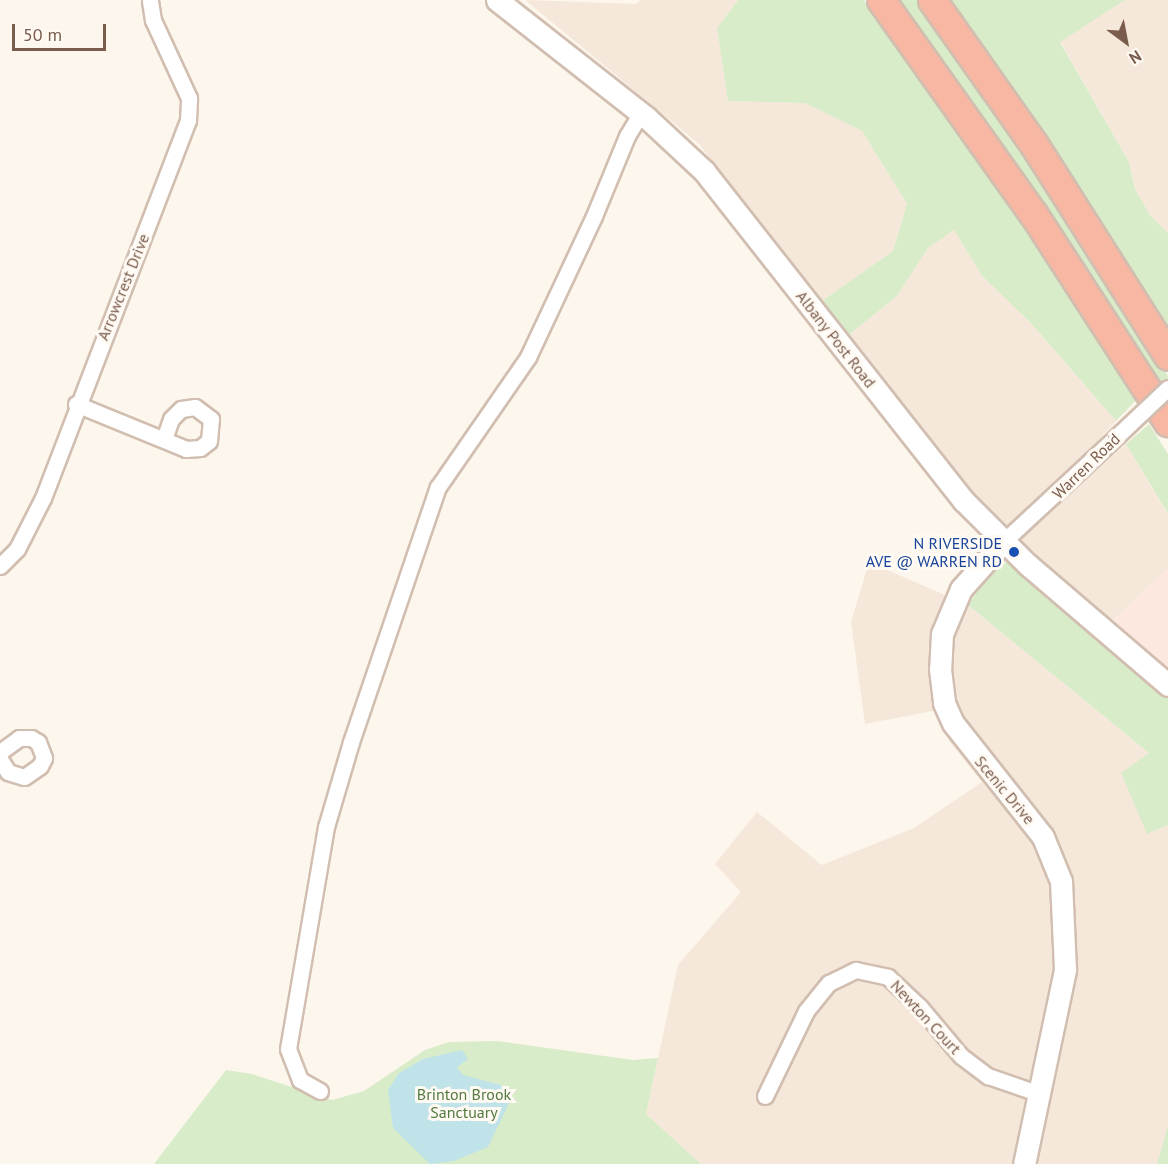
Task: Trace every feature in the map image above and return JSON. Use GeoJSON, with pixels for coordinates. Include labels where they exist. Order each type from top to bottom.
{"type":"FeatureCollection","features":[{"type":"Feature","properties":{"kind":"highway"},"geometry":{"type":"LineString","coordinates":[[881,0],[1034,215],[1168,422]]}},
{"type":"Feature","properties":{"kind":"highway"},"geometry":{"type":"LineString","coordinates":[[932,0],[1033,143],[1168,356]]}},
{"type":"Feature","properties":{"kind":"main road","name":"Albany Post Road"},"geometry":{"type":"LineString","coordinates":[[497,0],[641,113],[714,183],[926,454],[1003,542],[1168,685]]}},
{"type":"Feature","properties":{"kind":"main road","name":"Scenic Drive"},"geometry":{"type":"LineString","coordinates":[[1003,542],[961,589],[942,634],[940,669],[944,703],[953,723],[1038,829],[1061,881],[1065,970],[1024,1164]]}},
{"type":"Feature","properties":{"kind":"street","name":"Arrowcrest Drive"},"geometry":{"type":"LineString","coordinates":[[0,566],[16,549],[43,498],[76,404],[190,110],[189,98],[153,20],[150,0]]}},
{"type":"Feature","properties":{"kind":"street"},"geometry":{"type":"LineString","coordinates":[[320,1091],[300,1080],[288,1049],[326,828],[351,742],[438,487],[528,357],[590,227],[627,136],[641,113]]}},
{"type":"Feature","properties":{"kind":"street","name":"Warren Road"},"geometry":{"type":"LineString","coordinates":[[1003,542],[1168,388]]}},
{"type":"Feature","properties":{"kind":"street"},"geometry":{"type":"LineString","coordinates":[[76,404],[164,440]]}},
{"type":"Feature","properties":{"kind":"street"},"geometry":{"type":"LineString","coordinates":[[0,752],[19,738],[31,738],[38,742],[44,758],[40,766],[24,777],[8,772],[0,759]]}},
{"type":"Feature","properties":{"kind":"street","name":"Newton Court"},"geometry":{"type":"LineString","coordinates":[[765,1096],[806,1011],[829,983],[856,970],[888,977],[920,1007],[961,1056],[988,1076],[1040,1094]]}},
{"type":"Feature","properties":{"kind":"shaded area"},"geometry":{"type":"Polygon","coordinates":[[[525,0],[637,4],[640,0],[738,0],[717,28],[728,101],[805,103],[862,131],[907,204],[893,251],[819,303],[699,144],[525,0]]]}},
{"type":"Feature","properties":{"kind":"shaded area"},"geometry":{"type":"Polygon","coordinates":[[[1125,0],[1168,0],[1168,233],[1150,215],[1135,189],[1129,162],[1060,41],[1125,0]]]}},
{"type":"Feature","properties":{"kind":"shaded area"},"geometry":{"type":"Polygon","coordinates":[[[954,230],[982,276],[1030,322],[1116,421],[1067,474],[1006,528],[924,439],[845,338],[897,296],[928,248],[954,230]]]}},
{"type":"Feature","properties":{"kind":"shaded area"},"geometry":{"type":"Polygon","coordinates":[[[1126,444],[1168,515],[1168,569],[1111,622],[1020,546],[1024,535],[1126,444]]]}},
{"type":"Feature","properties":{"kind":"shaded area"},"geometry":{"type":"Polygon","coordinates":[[[869,562],[968,605],[1149,753],[1147,834],[1168,825],[1168,1125],[1157,1164],[701,1164],[646,1114],[678,965],[741,892],[715,864],[757,812],[822,865],[914,828],[982,782],[950,742],[933,711],[865,724],[851,622],[869,562]]]}},
{"type":"Feature","properties":{"kind":"shaded area"},"geometry":{"type":"Polygon","coordinates":[[[1168,569],[1168,669],[1111,622],[1168,569]]]}},
{"type":"Feature","properties":{"kind":"green space"},"geometry":{"type":"Polygon","coordinates":[[[738,0],[864,0],[996,182],[1136,400],[1116,421],[1030,322],[982,276],[954,230],[928,248],[897,296],[845,338],[819,303],[893,251],[907,204],[862,131],[805,103],[728,101],[717,28],[738,0]]]}},
{"type":"Feature","properties":{"kind":"green space"},"geometry":{"type":"Polygon","coordinates":[[[892,0],[923,0],[1110,278],[1168,376],[1168,402],[892,0]]]}},
{"type":"Feature","properties":{"kind":"green space"},"geometry":{"type":"Polygon","coordinates":[[[949,0],[1125,0],[1060,42],[1129,162],[1135,189],[1150,215],[1168,233],[1168,326],[949,0]]]}},
{"type":"Feature","properties":{"kind":"green space"},"geometry":{"type":"Polygon","coordinates":[[[1149,424],[1168,454],[1168,514],[1126,444],[1149,424]]]}},
{"type":"Feature","properties":{"kind":"green space"},"geometry":{"type":"Polygon","coordinates":[[[1008,560],[1168,696],[1168,825],[1147,834],[1121,773],[1149,753],[968,605],[983,583],[1008,560]]]}},
{"type":"Feature","properties":{"kind":"green space","name":"Brinton Brook Sanctuary"},"geometry":{"type":"Polygon","coordinates":[[[497,1041],[633,1060],[658,1058],[646,1114],[701,1164],[154,1164],[226,1070],[252,1074],[332,1100],[364,1091],[425,1050],[449,1042],[497,1041]]]}},
{"type":"Feature","properties":{"kind":"green space"},"geometry":{"type":"Polygon","coordinates":[[[1168,1125],[1168,1164],[1157,1164],[1168,1125]]]}},
{"type":"Feature","properties":{"kind":"water"},"geometry":{"type":"Polygon","coordinates":[[[462,1050],[468,1059],[457,1067],[463,1075],[501,1085],[511,1099],[488,1147],[454,1161],[430,1164],[393,1128],[388,1090],[399,1073],[423,1059],[462,1050]]]}},
{"type":"Feature","properties":{"kind":"place","name":"N RIVERSIDE AVE @ WARREN RD"},"geometry":{"type":"Point","coordinates":[1014,552]}}]}
